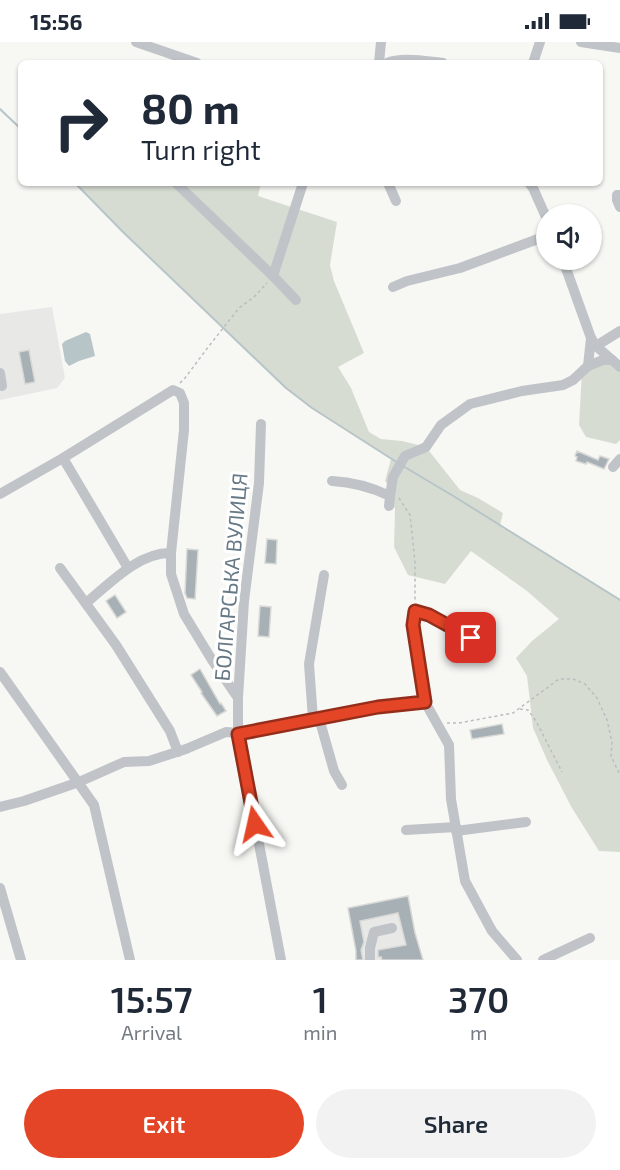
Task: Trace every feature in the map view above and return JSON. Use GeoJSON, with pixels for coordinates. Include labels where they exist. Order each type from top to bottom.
{"type":"FeatureCollection","features":[{"type":"Feature","properties":{"kind":"street"},"geometry":{"type":"LineString","coordinates":[[136,42],[188,60]]}},
{"type":"Feature","properties":{"kind":"street"},"geometry":{"type":"LineString","coordinates":[[380,60],[381,42]]}},
{"type":"Feature","properties":{"kind":"street"},"geometry":{"type":"LineString","coordinates":[[534,60],[540,42]]}},
{"type":"Feature","properties":{"kind":"street"},"geometry":{"type":"LineString","coordinates":[[581,42],[620,48]]}},
{"type":"Feature","properties":{"kind":"street"},"geometry":{"type":"LineString","coordinates":[[179,186],[296,300]]}},
{"type":"Feature","properties":{"kind":"street"},"geometry":{"type":"LineString","coordinates":[[273,276],[302,186]]}},
{"type":"Feature","properties":{"kind":"street"},"geometry":{"type":"LineString","coordinates":[[389,186],[396,201]]}},
{"type":"Feature","properties":{"kind":"street"},"geometry":{"type":"LineString","coordinates":[[531,186],[540,204]]}},
{"type":"Feature","properties":{"kind":"street"},"geometry":{"type":"LineString","coordinates":[[620,195],[617,195],[617,200],[620,207]]}},
{"type":"Feature","properties":{"kind":"street"},"geometry":{"type":"LineString","coordinates":[[393,287],[407,281],[460,268],[536,240]]}},
{"type":"Feature","properties":{"kind":"street"},"geometry":{"type":"LineString","coordinates":[[567,270],[594,342],[616,363]]}},
{"type":"Feature","properties":{"kind":"street"},"geometry":{"type":"LineString","coordinates":[[594,342],[620,331]]}},
{"type":"Feature","properties":{"kind":"street"},"geometry":{"type":"LineString","coordinates":[[588,366],[594,342]]}},
{"type":"Feature","properties":{"kind":"street"},"geometry":{"type":"LineString","coordinates":[[332,482],[348,482],[364,486],[389,501],[393,477],[405,456],[426,447],[441,425],[470,404],[522,391],[563,385],[573,380],[588,366],[603,360],[616,363]]}},
{"type":"Feature","properties":{"kind":"street"},"geometry":{"type":"LineString","coordinates":[[0,373],[2,386]]}},
{"type":"Feature","properties":{"kind":"street"},"geometry":{"type":"LineString","coordinates":[[0,494],[173,390],[180,393],[184,403],[184,430],[171,553],[171,574],[184,614],[238,698]]}},
{"type":"Feature","properties":{"kind":"street","name":"БОЛГАРСЬКА ВУЛИЦЯ"},"geometry":{"type":"LineString","coordinates":[[261,424],[259,483],[244,601],[238,734],[281,960]]}},
{"type":"Feature","properties":{"kind":"street"},"geometry":{"type":"LineString","coordinates":[[63,458],[128,568]]}},
{"type":"Feature","properties":{"kind":"street"},"geometry":{"type":"LineString","coordinates":[[86,603],[128,568],[152,555],[171,553]]}},
{"type":"Feature","properties":{"kind":"street"},"geometry":{"type":"LineString","coordinates":[[60,568],[116,645],[170,731],[178,752]]}},
{"type":"Feature","properties":{"kind":"street"},"geometry":{"type":"LineString","coordinates":[[324,575],[309,664],[316,719],[334,771],[342,785]]}},
{"type":"Feature","properties":{"kind":"street"},"geometry":{"type":"LineString","coordinates":[[485,645],[429,615],[415,611],[413,625],[425,702],[449,745],[451,799],[465,881],[492,931],[518,960]]}},
{"type":"Feature","properties":{"kind":"street"},"geometry":{"type":"LineString","coordinates":[[0,672],[94,805],[130,960]]}},
{"type":"Feature","properties":{"kind":"street"},"geometry":{"type":"LineString","coordinates":[[0,807],[79,782],[123,762],[149,761],[226,732],[238,734],[378,707],[425,702]]}},
{"type":"Feature","properties":{"kind":"street"},"geometry":{"type":"LineString","coordinates":[[406,830],[456,829],[526,822]]}},
{"type":"Feature","properties":{"kind":"street"},"geometry":{"type":"LineString","coordinates":[[0,888],[21,960]]}},
{"type":"Feature","properties":{"kind":"street"},"geometry":{"type":"LineString","coordinates":[[370,960],[374,932],[392,928]]}},
{"type":"Feature","properties":{"kind":"street"},"geometry":{"type":"LineString","coordinates":[[543,960],[590,938]]}},
{"type":"Feature","properties":{"kind":"path"},"geometry":{"type":"LineString","coordinates":[[173,390],[185,378],[239,308],[254,297],[273,276]]}},
{"type":"Feature","properties":{"kind":"path"},"geometry":{"type":"LineString","coordinates":[[389,501],[399,498],[410,515],[415,562],[415,611]]}},
{"type":"Feature","properties":{"kind":"path"},"geometry":{"type":"LineString","coordinates":[[437,723],[459,723],[513,713],[559,680],[573,680],[585,684],[597,698],[607,720],[612,742],[611,756],[620,775]]}},
{"type":"Feature","properties":{"kind":"path"},"geometry":{"type":"LineString","coordinates":[[519,708],[528,710],[536,721],[561,772]]}},
{"type":"Feature","properties":{"kind":"shaded area"},"geometry":{"type":"Polygon","coordinates":[[[78,186],[260,186],[258,196],[337,222],[330,265],[334,281],[364,353],[338,367],[351,388],[369,432],[381,439],[426,447],[460,490],[503,513],[500,525],[620,600],[620,852],[599,851],[572,808],[533,728],[527,676],[516,658],[532,641],[559,619],[527,591],[471,551],[445,584],[408,575],[394,547],[395,508],[389,506],[390,487],[385,481],[391,459],[312,408],[286,388],[78,186]]]}},
{"type":"Feature","properties":{"kind":"shaded area"},"geometry":{"type":"Polygon","coordinates":[[[52,307],[65,378],[57,388],[0,400],[0,314],[52,307]]]}},
{"type":"Feature","properties":{"kind":"shaded area"},"geometry":{"type":"Polygon","coordinates":[[[86,332],[90,334],[95,356],[69,366],[65,361],[62,344],[86,332]]]}},
{"type":"Feature","properties":{"kind":"shaded area"},"geometry":{"type":"Polygon","coordinates":[[[603,360],[620,367],[620,440],[616,444],[586,437],[579,425],[582,371],[603,360]]]}},
{"type":"Feature","properties":{"kind":"shaded area"},"geometry":{"type":"Polygon","coordinates":[[[408,896],[423,960],[356,960],[348,908],[408,896]]]}},
{"type":"Feature","properties":{"kind":"building"},"geometry":{"type":"Polygon","coordinates":[[[29,350],[35,382],[25,384],[19,352],[29,350]]]}},
{"type":"Feature","properties":{"kind":"building"},"geometry":{"type":"Polygon","coordinates":[[[577,451],[598,460],[600,456],[609,459],[604,469],[587,462],[586,464],[576,461],[577,451]]]}},
{"type":"Feature","properties":{"kind":"building"},"geometry":{"type":"Polygon","coordinates":[[[267,539],[277,540],[276,564],[265,563],[267,539]]]}},
{"type":"Feature","properties":{"kind":"building"},"geometry":{"type":"Polygon","coordinates":[[[187,549],[198,550],[195,599],[187,598],[185,593],[187,549]]]}},
{"type":"Feature","properties":{"kind":"building"},"geometry":{"type":"Polygon","coordinates":[[[115,595],[126,612],[117,618],[106,601],[115,595]]]}},
{"type":"Feature","properties":{"kind":"building"},"geometry":{"type":"Polygon","coordinates":[[[260,606],[271,607],[269,637],[258,636],[260,606]]]}},
{"type":"Feature","properties":{"kind":"building"},"geometry":{"type":"Polygon","coordinates":[[[200,669],[226,711],[217,716],[191,675],[200,669]]]}},
{"type":"Feature","properties":{"kind":"building"},"geometry":{"type":"Polygon","coordinates":[[[502,724],[504,734],[472,739],[470,730],[502,724]]]}},
{"type":"Feature","properties":{"kind":"building"},"geometry":{"type":"Polygon","coordinates":[[[408,896],[423,960],[382,960],[378,957],[378,950],[406,945],[398,913],[360,921],[364,942],[361,950],[363,960],[356,960],[348,908],[408,896]]]}},
{"type":"Feature","properties":{"kind":"waterway"},"geometry":{"type":"LineString","coordinates":[[0,109],[18,126]]}},
{"type":"Feature","properties":{"kind":"waterway"},"geometry":{"type":"LineString","coordinates":[[78,186],[286,388],[312,408],[398,463]]}},
{"type":"Feature","properties":{"kind":"waterway"},"geometry":{"type":"LineString","coordinates":[[403,466],[620,600]]}},
{"type":"Feature","properties":{"kind":"route"},"geometry":{"type":"LineString","coordinates":[[255,824],[238,734],[378,707],[425,702],[413,625],[415,611],[429,615],[471,638]]}}]}
